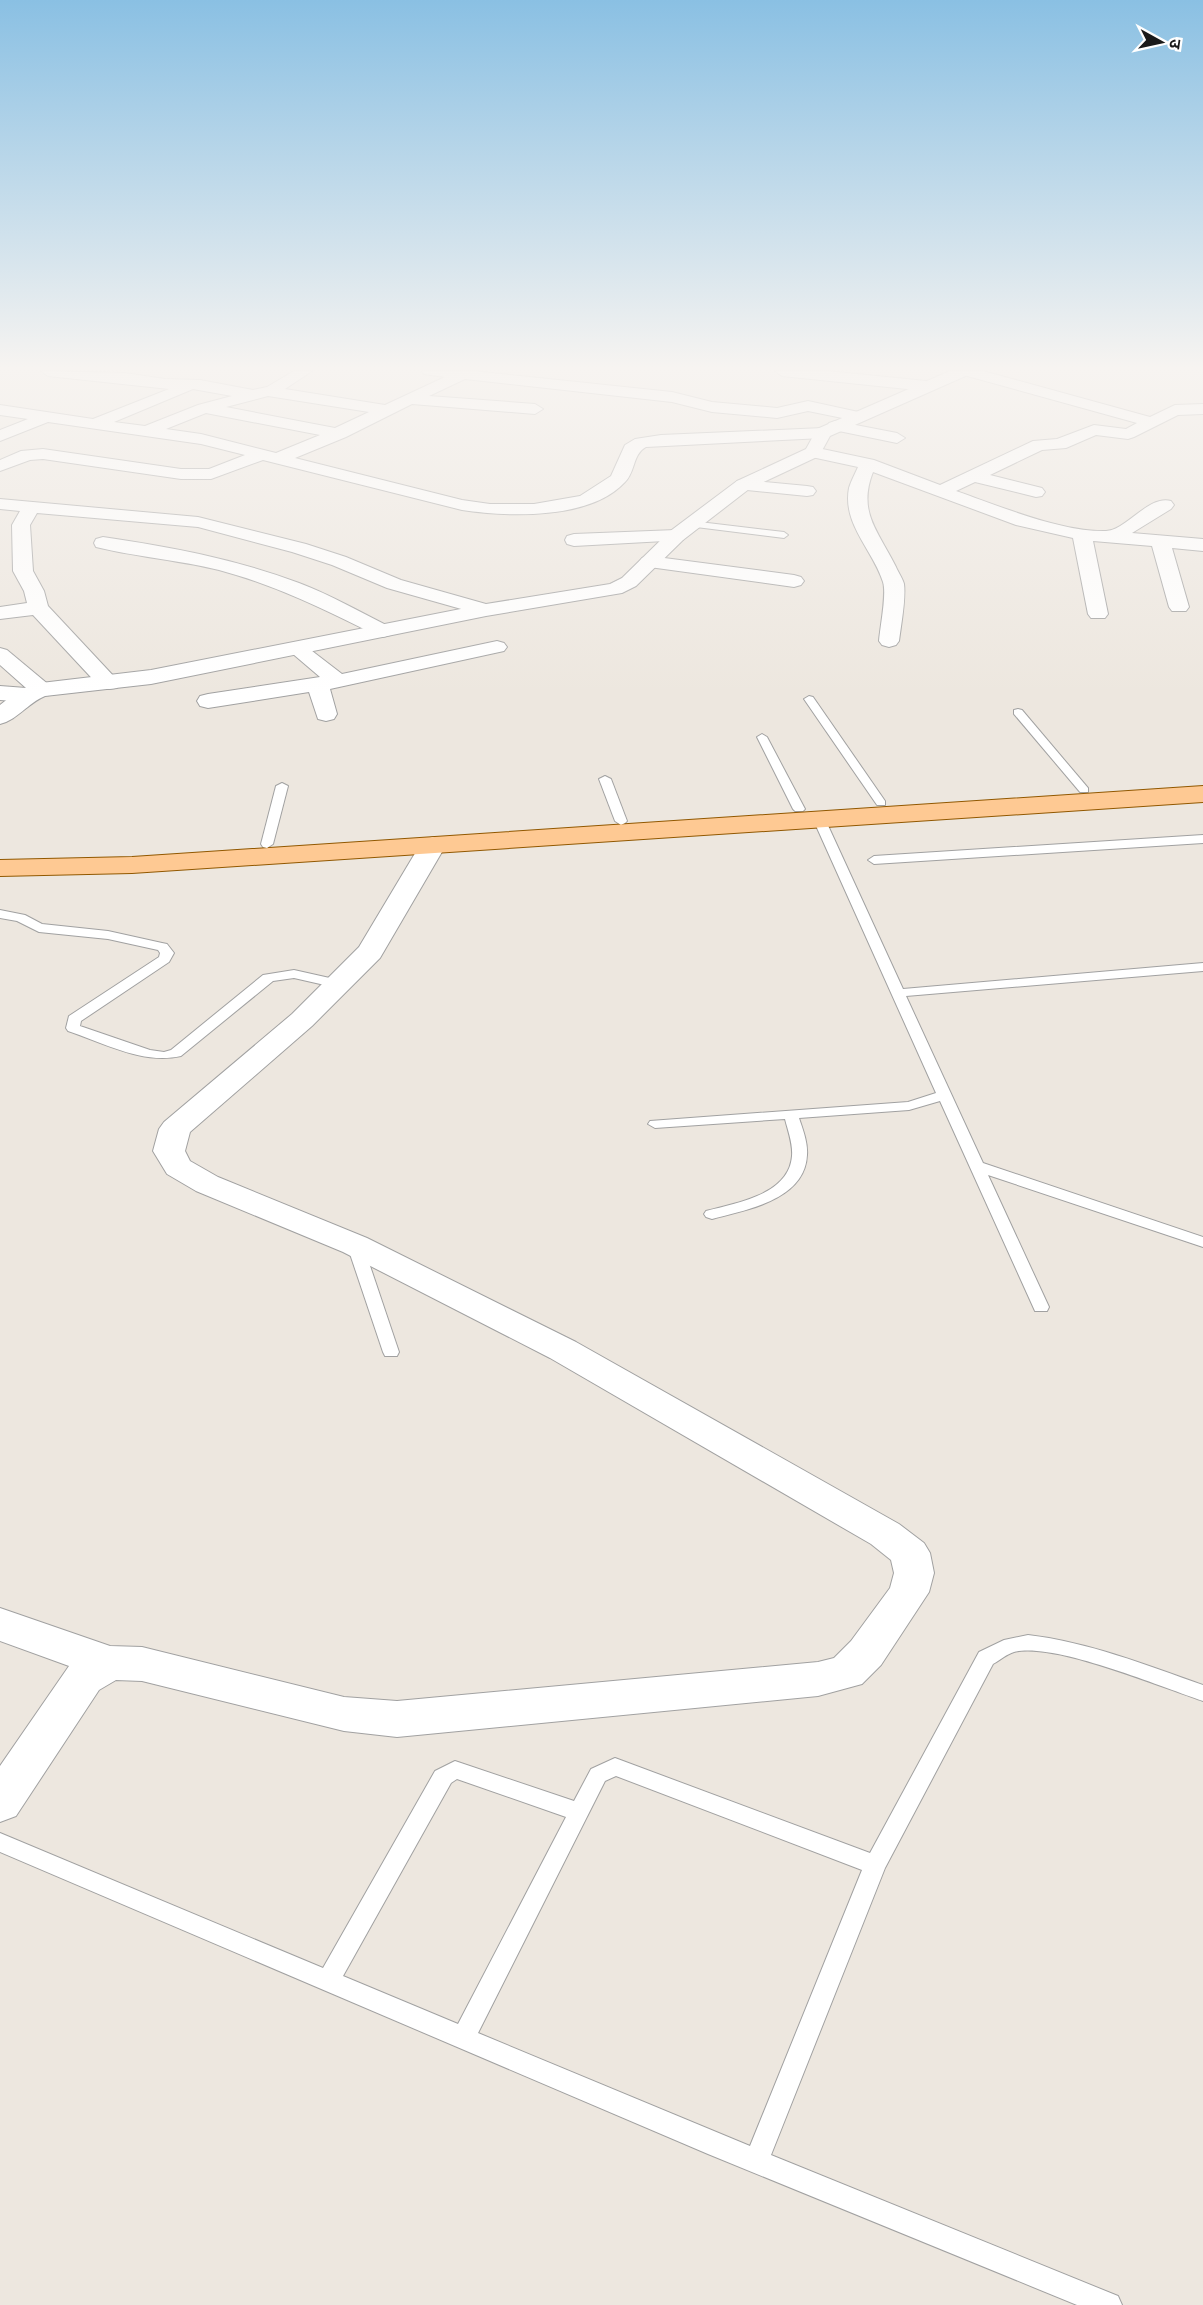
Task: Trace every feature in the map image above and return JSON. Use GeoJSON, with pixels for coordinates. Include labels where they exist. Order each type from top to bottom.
{"type":"FeatureCollection","features":[{"type":"Feature","properties":{"kind":"main road"},"geometry":{"type":"LineString","coordinates":[[0,868],[132,865],[433,845],[809,814],[881,804],[1203,783]]}},
{"type":"Feature","properties":{"kind":"main road"},"geometry":{"type":"LineString","coordinates":[[0,856],[134,852],[621,820],[809,814],[1203,794]]}},
{"type":"Feature","properties":{"kind":"street"},"geometry":{"type":"LineString","coordinates":[[359,479],[462,505],[490,509],[534,509],[568,505],[585,501],[619,479]]}},
{"type":"Feature","properties":{"kind":"street"},"geometry":{"type":"LineString","coordinates":[[619,479],[604,496],[574,545],[683,530]]}},
{"type":"Feature","properties":{"kind":"street"},"geometry":{"type":"LineString","coordinates":[[0,693],[34,693],[109,683],[486,610],[615,589],[629,582],[683,530],[743,484],[755,479]]}},
{"type":"Feature","properties":{"kind":"street"},"geometry":{"type":"LineString","coordinates":[[862,479],[858,488],[858,510],[867,535],[878,548],[894,584],[889,641]]}},
{"type":"Feature","properties":{"kind":"street"},"geometry":{"type":"LineString","coordinates":[[907,479],[1022,521],[1082,534],[1161,543],[1203,545]]}},
{"type":"Feature","properties":{"kind":"street"},"geometry":{"type":"LineString","coordinates":[[940,491],[968,479]]}},
{"type":"Feature","properties":{"kind":"street"},"geometry":{"type":"LineString","coordinates":[[984,479],[1036,492]]}},
{"type":"Feature","properties":{"kind":"street"},"geometry":{"type":"LineString","coordinates":[[743,484],[807,491]]}},
{"type":"Feature","properties":{"kind":"street"},"geometry":{"type":"LineString","coordinates":[[0,491],[35,499],[198,522],[298,548],[339,561],[394,584],[486,610]]}},
{"type":"Feature","properties":{"kind":"street"},"geometry":{"type":"LineString","coordinates":[[0,504],[35,499]]}},
{"type":"Feature","properties":{"kind":"street"},"geometry":{"type":"LineString","coordinates":[[35,499],[21,525],[23,572],[37,603],[109,683]]}},
{"type":"Feature","properties":{"kind":"street"},"geometry":{"type":"LineString","coordinates":[[1112,537],[1165,505]]}},
{"type":"Feature","properties":{"kind":"street"},"geometry":{"type":"LineString","coordinates":[[1082,534],[1098,614]]}},
{"type":"Feature","properties":{"kind":"street"},"geometry":{"type":"LineString","coordinates":[[103,543],[167,552],[260,577],[318,599],[383,631]]}},
{"type":"Feature","properties":{"kind":"street"},"geometry":{"type":"LineString","coordinates":[[1161,543],[1179,607]]}},
{"type":"Feature","properties":{"kind":"street"},"geometry":{"type":"LineString","coordinates":[[649,562],[794,580]]}},
{"type":"Feature","properties":{"kind":"street"},"geometry":{"type":"LineString","coordinates":[[9,592],[37,603]]}},
{"type":"Feature","properties":{"kind":"street"},"geometry":{"type":"LineString","coordinates":[[0,613],[37,603]]}},
{"type":"Feature","properties":{"kind":"street"},"geometry":{"type":"LineString","coordinates":[[208,701],[328,683],[497,647]]}},
{"type":"Feature","properties":{"kind":"street"},"geometry":{"type":"LineString","coordinates":[[296,648],[328,683],[326,714]]}},
{"type":"Feature","properties":{"kind":"street"},"geometry":{"type":"LineString","coordinates":[[0,654],[34,693]]}},
{"type":"Feature","properties":{"kind":"street"},"geometry":{"type":"LineString","coordinates":[[0,717],[34,693]]}},
{"type":"Feature","properties":{"kind":"street"},"geometry":{"type":"LineString","coordinates":[[0,1624],[109,1663],[142,1664],[344,1714],[397,1719],[818,1679],[847,1672],[866,1653],[909,1593],[915,1573],[910,1553],[885,1534],[563,1350],[354,1245],[207,1184],[178,1167],[168,1151],[175,1129],[302,1020],[370,952],[433,845]]}},
{"type":"Feature","properties":{"kind":"street"},"geometry":{"type":"LineString","coordinates":[[0,1803],[84,1678],[109,1663]]}},
{"type":"Feature","properties":{"kind":"lane"},"geometry":{"type":"LineString","coordinates":[[683,530],[784,535]]}},
{"type":"Feature","properties":{"kind":"lane"},"geometry":{"type":"LineString","coordinates":[[808,699],[881,804]]}},
{"type":"Feature","properties":{"kind":"lane"},"geometry":{"type":"LineString","coordinates":[[1018,712],[1084,790]]}},
{"type":"Feature","properties":{"kind":"lane"},"geometry":{"type":"LineString","coordinates":[[762,737],[809,814],[899,993],[975,1165],[1041,1306]]}},
{"type":"Feature","properties":{"kind":"lane"},"geometry":{"type":"LineString","coordinates":[[605,779],[621,820]]}},
{"type":"Feature","properties":{"kind":"lane"},"geometry":{"type":"LineString","coordinates":[[267,844],[282,786]]}},
{"type":"Feature","properties":{"kind":"lane"},"geometry":{"type":"LineString","coordinates":[[874,860],[1203,839]]}},
{"type":"Feature","properties":{"kind":"lane"},"geometry":{"type":"LineString","coordinates":[[0,914],[21,918],[39,928],[108,935],[162,947],[166,953],[164,959],[74,1020],[73,1028],[83,1033],[148,1054],[164,1056],[176,1053],[268,978],[280,973],[293,973],[338,984]]}},
{"type":"Feature","properties":{"kind":"lane"},"geometry":{"type":"LineString","coordinates":[[899,993],[1203,967]]}},
{"type":"Feature","properties":{"kind":"lane"},"geometry":{"type":"LineString","coordinates":[[655,1124],[909,1106],[944,1095]]}},
{"type":"Feature","properties":{"kind":"lane"},"geometry":{"type":"LineString","coordinates":[[712,1214],[762,1200],[792,1179],[800,1159],[791,1114]]}},
{"type":"Feature","properties":{"kind":"lane"},"geometry":{"type":"LineString","coordinates":[[975,1165],[1203,1242]]}},
{"type":"Feature","properties":{"kind":"lane"},"geometry":{"type":"LineString","coordinates":[[354,1245],[391,1352]]}},
{"type":"Feature","properties":{"kind":"lane"},"geometry":{"type":"LineString","coordinates":[[756,2161],[875,1865],[986,1658],[1012,1644],[1044,1644],[1087,1655],[1203,1693]]}},
{"type":"Feature","properties":{"kind":"lane"},"geometry":{"type":"LineString","coordinates":[[463,2038],[598,1774],[615,1767],[875,1865]]}},
{"type":"Feature","properties":{"kind":"lane"},"geometry":{"type":"LineString","coordinates":[[328,1981],[443,1777],[454,1770],[579,1812]]}},
{"type":"Feature","properties":{"kind":"lane"},"geometry":{"type":"LineString","coordinates":[[0,1842],[756,2161],[1109,2305]]}}]}
